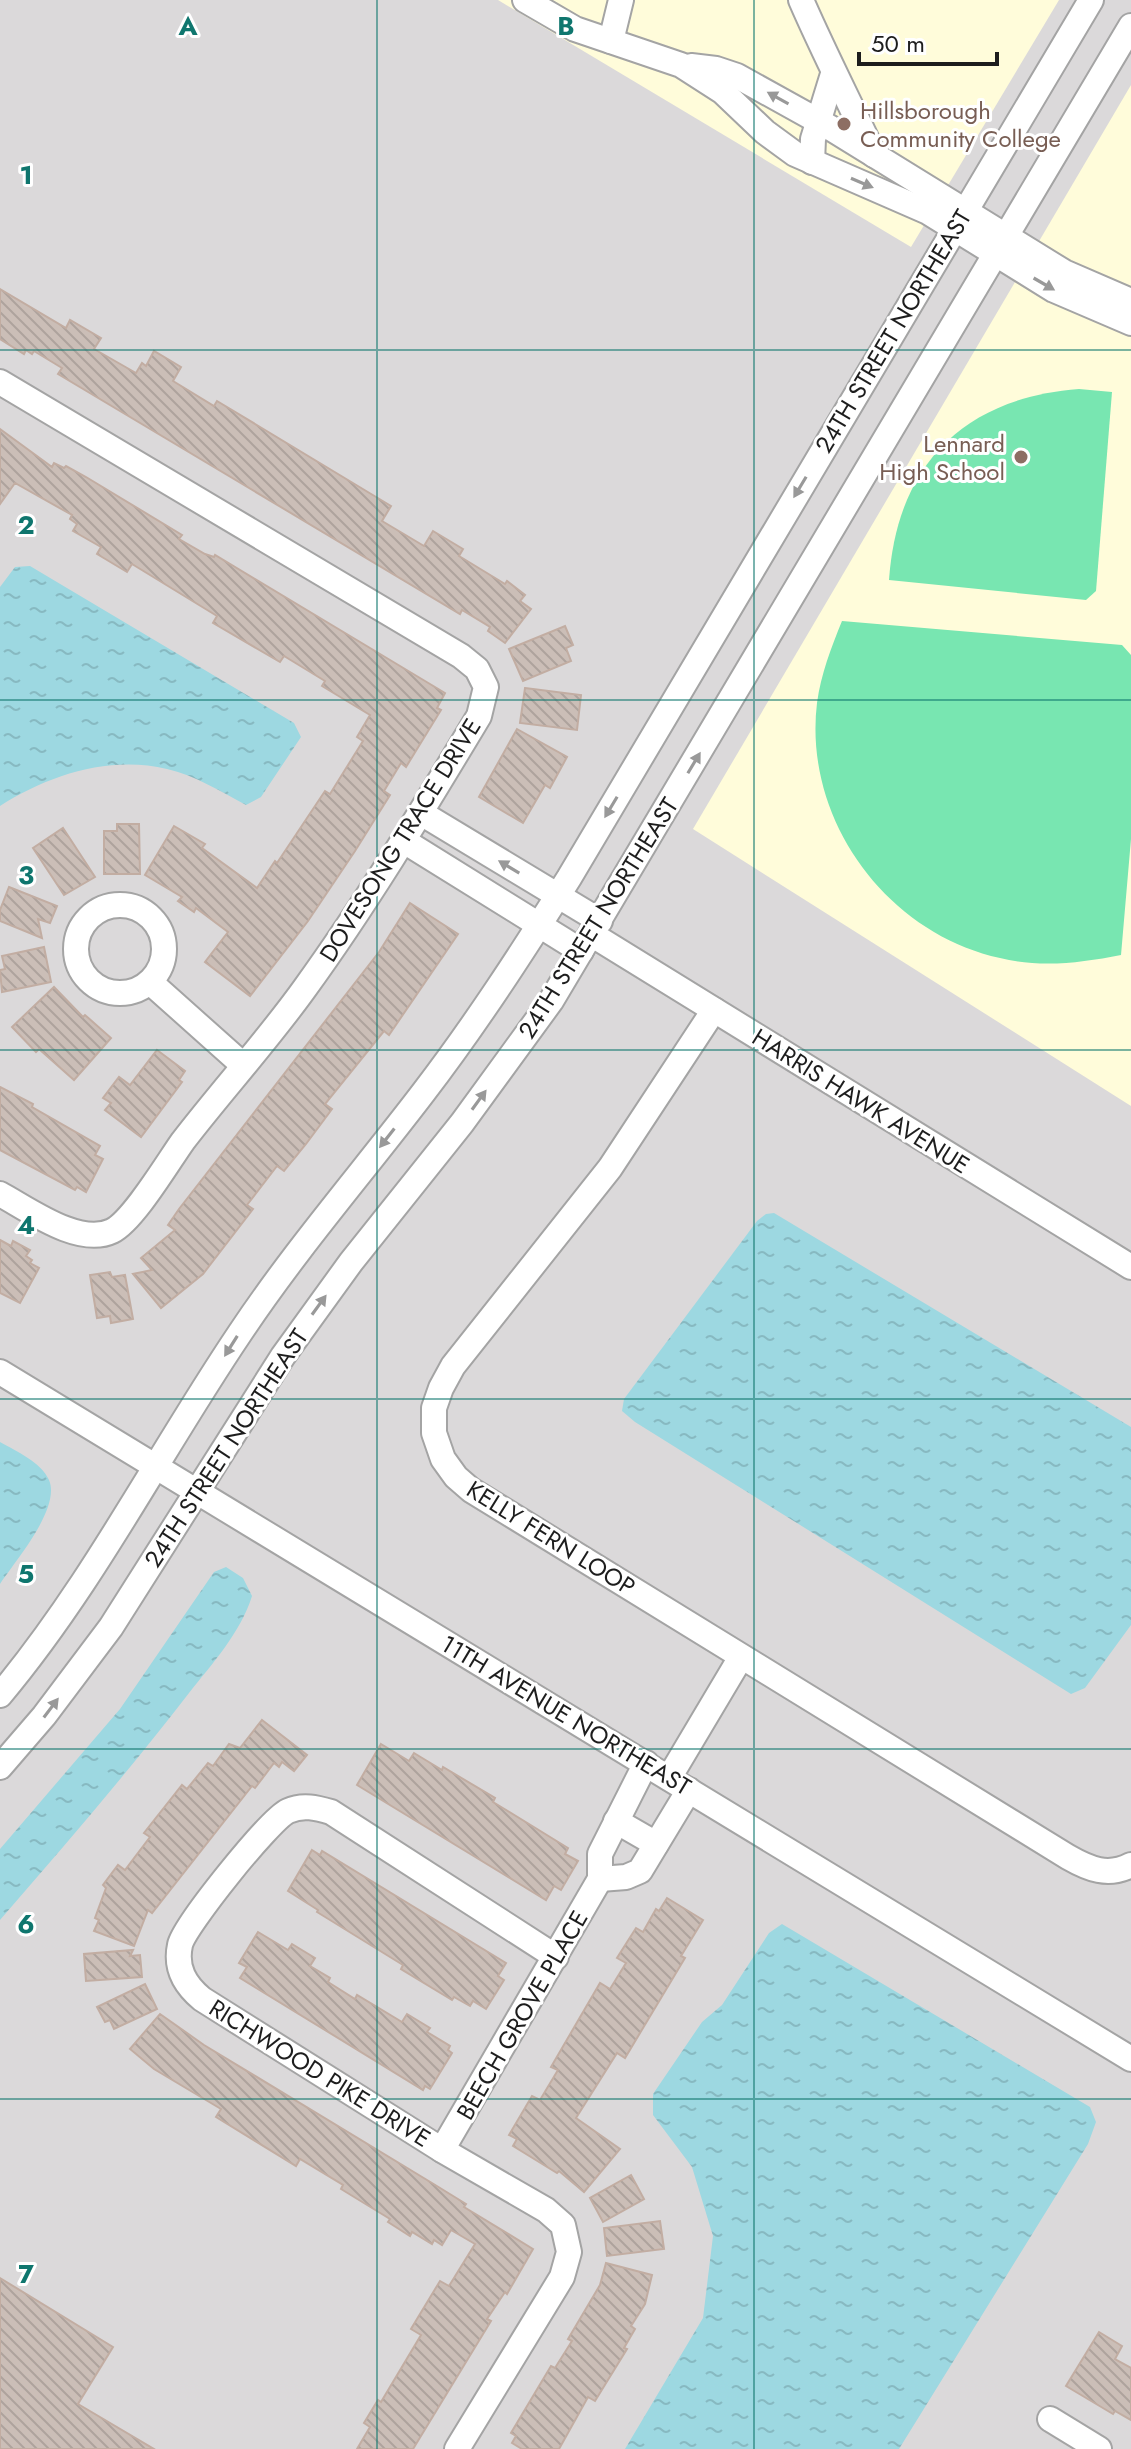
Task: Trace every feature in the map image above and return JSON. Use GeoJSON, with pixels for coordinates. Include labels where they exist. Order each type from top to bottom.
{"type":"FeatureCollection","features":[{"type":"Feature","properties":{"kind":"street"},"geometry":{"type":"LineString","coordinates":[[525,0],[575,29],[681,65],[716,69],[737,76],[874,155],[959,219],[1001,246],[1054,290],[1131,323]]}},
{"type":"Feature","properties":{"kind":"street"},"geometry":{"type":"LineString","coordinates":[[611,41],[621,0]]}},
{"type":"Feature","properties":{"kind":"street"},"geometry":{"type":"LineString","coordinates":[[801,0],[833,74],[874,155]]}},
{"type":"Feature","properties":{"kind":"street","name":"24TH STREET NORTHEAST"},"geometry":{"type":"LineString","coordinates":[[0,1695],[75,1595],[240,1333],[510,974],[1091,0]]}},
{"type":"Feature","properties":{"kind":"street","name":"24TH STREET NORTHEAST"},"geometry":{"type":"LineString","coordinates":[[0,1767],[44,1716],[111,1627],[283,1356],[351,1262],[462,1123],[551,1001],[1131,26]]}},
{"type":"Feature","properties":{"kind":"street"},"geometry":{"type":"LineString","coordinates":[[681,65],[723,92],[765,132],[795,154],[928,212],[959,219]]}},
{"type":"Feature","properties":{"kind":"street"},"geometry":{"type":"LineString","coordinates":[[812,162],[813,139],[833,74]]}},
{"type":"Feature","properties":{"kind":"street"},"geometry":{"type":"LineString","coordinates":[[1001,246],[1131,301]]}},
{"type":"Feature","properties":{"kind":"street","name":"DOVESONG TRACE DRIVE"},"geometry":{"type":"LineString","coordinates":[[0,382],[461,656],[477,669],[486,687],[479,716],[369,897],[303,991],[128,1217],[112,1231],[92,1235],[70,1232],[0,1194]]}},
{"type":"Feature","properties":{"kind":"street"},"geometry":{"type":"LineString","coordinates":[[421,813],[558,896],[591,935]]}},
{"type":"Feature","properties":{"kind":"street"},"geometry":{"type":"LineString","coordinates":[[404,841],[540,925],[591,935]]}},
{"type":"Feature","properties":{"kind":"street","name":"HARRIS HAWK AVENUE"},"geometry":{"type":"LineString","coordinates":[[591,935],[1131,1267]]}},
{"type":"Feature","properties":{"kind":"street"},"geometry":{"type":"LineString","coordinates":[[150,982],[243,1065]]}},
{"type":"Feature","properties":{"kind":"street","name":"KELLY FERN LOOP"},"geometry":{"type":"LineString","coordinates":[[714,1010],[610,1168],[453,1366],[434,1408],[434,1433],[443,1459],[456,1477],[471,1490],[1091,1870],[1111,1872],[1131,1865]]}},
{"type":"Feature","properties":{"kind":"street","name":"11TH AVENUE NORTHEAST"},"geometry":{"type":"LineString","coordinates":[[0,1372],[1131,2059]]}},
{"type":"Feature","properties":{"kind":"street"},"geometry":{"type":"LineString","coordinates":[[600,1879],[626,1877],[640,1871],[656,1844],[679,1784],[741,1657]]}},
{"type":"Feature","properties":{"kind":"street","name":"BEECH GROVE PLACE"},"geometry":{"type":"LineString","coordinates":[[442,2150],[600,1879],[600,1854],[646,1763]]}},
{"type":"Feature","properties":{"kind":"street","name":"RICHWOOD PIKE DRIVE"},"geometry":{"type":"LineString","coordinates":[[457,2449],[562,2277],[569,2252],[563,2225],[546,2210],[442,2150],[192,1991],[179,1969],[180,1945],[184,1933],[271,1824],[291,1810],[315,1808],[331,1812],[556,1957]]}},
{"type":"Feature","properties":{"kind":"street"},"geometry":{"type":"LineString","coordinates":[[616,1821],[656,1844]]}},
{"type":"Feature","properties":{"kind":"street"},"geometry":{"type":"LineString","coordinates":[[1050,2419],[1099,2449]]}},
{"type":"Feature","properties":{"kind":"shaded area"},"geometry":{"type":"Polygon","coordinates":[[[0,0],[1131,0],[1131,2449],[0,2449],[0,0]]]}},
{"type":"Feature","properties":{"kind":"shaded area","name":"Hillsborough Community College"},"geometry":{"type":"Polygon","coordinates":[[[498,0],[1059,0],[911,247],[498,0]]]}},
{"type":"Feature","properties":{"kind":"shaded area","name":"Lennard High School"},"geometry":{"type":"Polygon","coordinates":[[[1131,85],[1131,1106],[693,829],[1131,85]]]}},
{"type":"Feature","properties":{"kind":"green space"},"geometry":{"type":"Polygon","coordinates":[[[1079,389],[1112,392],[1096,591],[1086,600],[889,580],[895,539],[906,503],[922,471],[944,445],[970,423],[1002,406],[1038,395],[1079,389]]]}},
{"type":"Feature","properties":{"kind":"green space"},"geometry":{"type":"Polygon","coordinates":[[[842,621],[1122,645],[1131,655],[1131,839],[1121,955],[1045,964],[1000,958],[959,945],[921,924],[888,897],[860,865],[839,828],[824,788],[816,746],[819,692],[842,621]]]}},
{"type":"Feature","properties":{"kind":"water"},"geometry":{"type":"Polygon","coordinates":[[[30,566],[294,723],[301,737],[261,797],[246,805],[208,784],[177,772],[145,765],[124,765],[102,766],[59,777],[0,806],[0,587],[15,567],[30,566]]]}},
{"type":"Feature","properties":{"kind":"water"},"geometry":{"type":"Polygon","coordinates":[[[774,1213],[1131,1427],[1131,1625],[1085,1688],[1071,1694],[622,1411],[624,1399],[757,1221],[766,1214],[774,1213]]]}},
{"type":"Feature","properties":{"kind":"water"},"geometry":{"type":"Polygon","coordinates":[[[0,1442],[40,1468],[49,1480],[51,1492],[49,1505],[35,1534],[0,1584],[0,1442]]]}},
{"type":"Feature","properties":{"kind":"water"},"geometry":{"type":"Polygon","coordinates":[[[226,1567],[243,1578],[252,1596],[233,1635],[143,1751],[0,1920],[0,1849],[120,1709],[214,1572],[226,1567]]]}},
{"type":"Feature","properties":{"kind":"water"},"geometry":{"type":"Polygon","coordinates":[[[782,1924],[1090,2107],[1096,2122],[1088,2144],[899,2449],[625,2449],[703,2318],[713,2236],[692,2167],[653,2115],[653,2094],[702,2022],[722,2005],[769,1933],[782,1924]]]}},
{"type":"Feature","properties":{"kind":"building"},"geometry":{"type":"Polygon","coordinates":[[[0,289],[66,328],[70,320],[101,338],[94,349],[136,373],[142,363],[146,366],[154,351],[181,367],[173,381],[214,406],[217,401],[391,506],[382,521],[424,546],[433,531],[463,549],[459,556],[505,584],[507,581],[525,595],[520,601],[531,609],[505,643],[488,631],[490,627],[462,610],[460,614],[58,374],[62,368],[34,351],[32,354],[26,350],[24,354],[0,339],[0,289]]]}},
{"type":"Feature","properties":{"kind":"building"},"geometry":{"type":"Polygon","coordinates":[[[0,429],[52,467],[54,463],[64,468],[66,466],[86,477],[182,535],[179,539],[205,554],[215,555],[445,693],[437,708],[441,710],[406,767],[401,763],[384,791],[390,795],[355,851],[308,921],[250,996],[205,962],[228,932],[196,908],[194,912],[178,901],[182,897],[145,875],[174,826],[205,844],[202,848],[257,888],[325,791],[330,794],[363,741],[357,737],[370,715],[322,686],[325,681],[284,656],[280,662],[213,623],[217,616],[132,564],[127,572],[97,554],[101,547],[73,531],[77,524],[70,519],[72,515],[15,483],[0,504],[0,429]]]}},
{"type":"Feature","properties":{"kind":"building"},"geometry":{"type":"Polygon","coordinates":[[[565,626],[573,645],[566,648],[571,661],[523,681],[509,649],[565,626]]]}},
{"type":"Feature","properties":{"kind":"building"},"geometry":{"type":"Polygon","coordinates":[[[525,688],[581,695],[577,730],[520,723],[525,688]]]}},
{"type":"Feature","properties":{"kind":"building"},"geometry":{"type":"Polygon","coordinates":[[[517,729],[567,757],[550,788],[545,785],[523,823],[479,797],[517,729]]]}},
{"type":"Feature","properties":{"kind":"building"},"geometry":{"type":"Polygon","coordinates":[[[117,824],[139,824],[140,874],[104,874],[104,831],[117,831],[117,824]]]}},
{"type":"Feature","properties":{"kind":"building"},"geometry":{"type":"Polygon","coordinates":[[[63,828],[95,877],[64,895],[33,848],[63,828]]]}},
{"type":"Feature","properties":{"kind":"building"},"geometry":{"type":"Polygon","coordinates":[[[9,887],[57,906],[50,923],[38,919],[42,938],[0,921],[0,910],[9,887]]]}},
{"type":"Feature","properties":{"kind":"building"},"geometry":{"type":"Polygon","coordinates":[[[410,903],[458,934],[389,1035],[384,1031],[325,1104],[332,1109],[306,1144],[284,1171],[277,1166],[247,1205],[253,1209],[203,1274],[161,1308],[133,1274],[152,1270],[141,1258],[175,1230],[168,1225],[179,1209],[379,952],[410,903]]]}},
{"type":"Feature","properties":{"kind":"building"},"geometry":{"type":"Polygon","coordinates":[[[44,947],[51,982],[2,992],[0,970],[5,969],[2,956],[44,947]]]}},
{"type":"Feature","properties":{"kind":"building"},"geometry":{"type":"Polygon","coordinates":[[[54,987],[83,1017],[85,1015],[111,1038],[74,1080],[39,1049],[36,1052],[12,1027],[54,987]]]}},
{"type":"Feature","properties":{"kind":"building"},"geometry":{"type":"Polygon","coordinates":[[[157,1050],[185,1071],[179,1080],[182,1082],[141,1137],[105,1110],[111,1103],[103,1098],[119,1077],[130,1085],[157,1050]]]}},
{"type":"Feature","properties":{"kind":"building"},"geometry":{"type":"Polygon","coordinates":[[[0,1087],[100,1146],[95,1155],[103,1159],[86,1192],[77,1187],[75,1190],[0,1150],[0,1087]]]}},
{"type":"Feature","properties":{"kind":"building"},"geometry":{"type":"Polygon","coordinates":[[[0,1240],[11,1246],[13,1241],[30,1250],[26,1256],[32,1260],[30,1263],[39,1268],[20,1303],[0,1293],[0,1240]]]}},
{"type":"Feature","properties":{"kind":"building"},"geometry":{"type":"Polygon","coordinates":[[[110,1272],[112,1277],[125,1275],[133,1319],[111,1323],[110,1316],[97,1318],[90,1275],[110,1272]]]}},
{"type":"Feature","properties":{"kind":"building"},"geometry":{"type":"Polygon","coordinates":[[[262,1720],[307,1755],[294,1771],[282,1762],[279,1767],[274,1763],[255,1788],[252,1786],[152,1913],[148,1910],[134,1946],[94,1931],[99,1920],[95,1918],[106,1888],[103,1885],[118,1865],[125,1870],[150,1837],[144,1833],[182,1785],[187,1789],[208,1763],[213,1766],[229,1744],[240,1748],[262,1720]]]}},
{"type":"Feature","properties":{"kind":"building"},"geometry":{"type":"Polygon","coordinates":[[[381,1744],[409,1761],[414,1753],[442,1770],[443,1767],[568,1848],[565,1854],[578,1861],[561,1890],[554,1886],[546,1900],[357,1785],[381,1744]]]}},
{"type":"Feature","properties":{"kind":"building"},"geometry":{"type":"Polygon","coordinates":[[[312,1850],[320,1855],[322,1851],[506,1963],[498,1976],[504,1980],[486,2009],[473,2001],[470,2006],[454,1997],[452,2000],[401,1969],[403,1965],[288,1891],[312,1850]]]}},
{"type":"Feature","properties":{"kind":"building"},"geometry":{"type":"Polygon","coordinates":[[[667,1898],[703,1920],[681,1956],[685,1958],[625,2058],[617,2053],[576,2118],[620,2149],[584,2192],[559,2171],[557,2173],[513,2146],[517,2139],[509,2135],[532,2096],[540,2100],[558,2070],[551,2067],[600,1983],[610,1989],[626,1963],[617,1958],[636,1928],[643,1932],[656,1909],[659,1911],[667,1898]]]}},
{"type":"Feature","properties":{"kind":"building"},"geometry":{"type":"Polygon","coordinates":[[[258,1932],[288,1950],[292,1944],[315,1958],[310,1966],[355,1999],[357,1995],[402,2022],[407,2014],[430,2028],[427,2032],[450,2046],[448,2050],[452,2053],[430,2089],[425,2086],[423,2090],[240,1978],[247,1967],[239,1963],[258,1932]]]}},
{"type":"Feature","properties":{"kind":"building"},"geometry":{"type":"Polygon","coordinates":[[[133,1950],[130,1956],[140,1955],[142,1977],[86,1981],[84,1954],[133,1950]]]}},
{"type":"Feature","properties":{"kind":"building"},"geometry":{"type":"Polygon","coordinates":[[[145,1984],[157,2009],[114,2029],[110,2020],[105,2022],[97,2007],[145,1984]]]}},
{"type":"Feature","properties":{"kind":"building"},"geometry":{"type":"Polygon","coordinates":[[[160,2014],[204,2045],[466,2204],[464,2207],[533,2249],[507,2294],[505,2292],[487,2319],[491,2321],[413,2449],[357,2449],[370,2427],[364,2423],[378,2400],[381,2402],[421,2335],[411,2329],[440,2281],[449,2286],[475,2244],[451,2230],[442,2245],[434,2240],[432,2244],[412,2232],[410,2236],[388,2222],[390,2219],[341,2189],[343,2185],[300,2159],[296,2166],[216,2117],[221,2109],[154,2069],[130,2049],[160,2014]]]}},
{"type":"Feature","properties":{"kind":"building"},"geometry":{"type":"Polygon","coordinates":[[[631,2175],[644,2199],[603,2222],[590,2198],[631,2175]]]}},
{"type":"Feature","properties":{"kind":"building"},"geometry":{"type":"Polygon","coordinates":[[[660,2221],[664,2249],[607,2256],[604,2228],[660,2221]]]}},
{"type":"Feature","properties":{"kind":"building"},"geometry":{"type":"Polygon","coordinates":[[[606,2263],[652,2275],[645,2304],[631,2326],[635,2329],[624,2348],[627,2349],[595,2401],[588,2397],[559,2449],[522,2449],[512,2443],[516,2436],[511,2433],[551,2366],[555,2368],[572,2341],[568,2339],[600,2285],[606,2263]]]}},
{"type":"Feature","properties":{"kind":"building"},"geometry":{"type":"Polygon","coordinates":[[[0,2278],[113,2347],[78,2404],[154,2449],[0,2449],[0,2278]]]}},
{"type":"Feature","properties":{"kind":"building"},"geometry":{"type":"Polygon","coordinates":[[[1099,2332],[1122,2346],[1115,2359],[1131,2368],[1131,2420],[1115,2411],[1113,2414],[1066,2386],[1099,2332]]]}},
{"type":"Feature","properties":{"kind":"place","name":"Hillsborough Community College"},"geometry":{"type":"Point","coordinates":[844,124]}},
{"type":"Feature","properties":{"kind":"place","name":"Lennard High School"},"geometry":{"type":"Point","coordinates":[1021,457]}}]}
